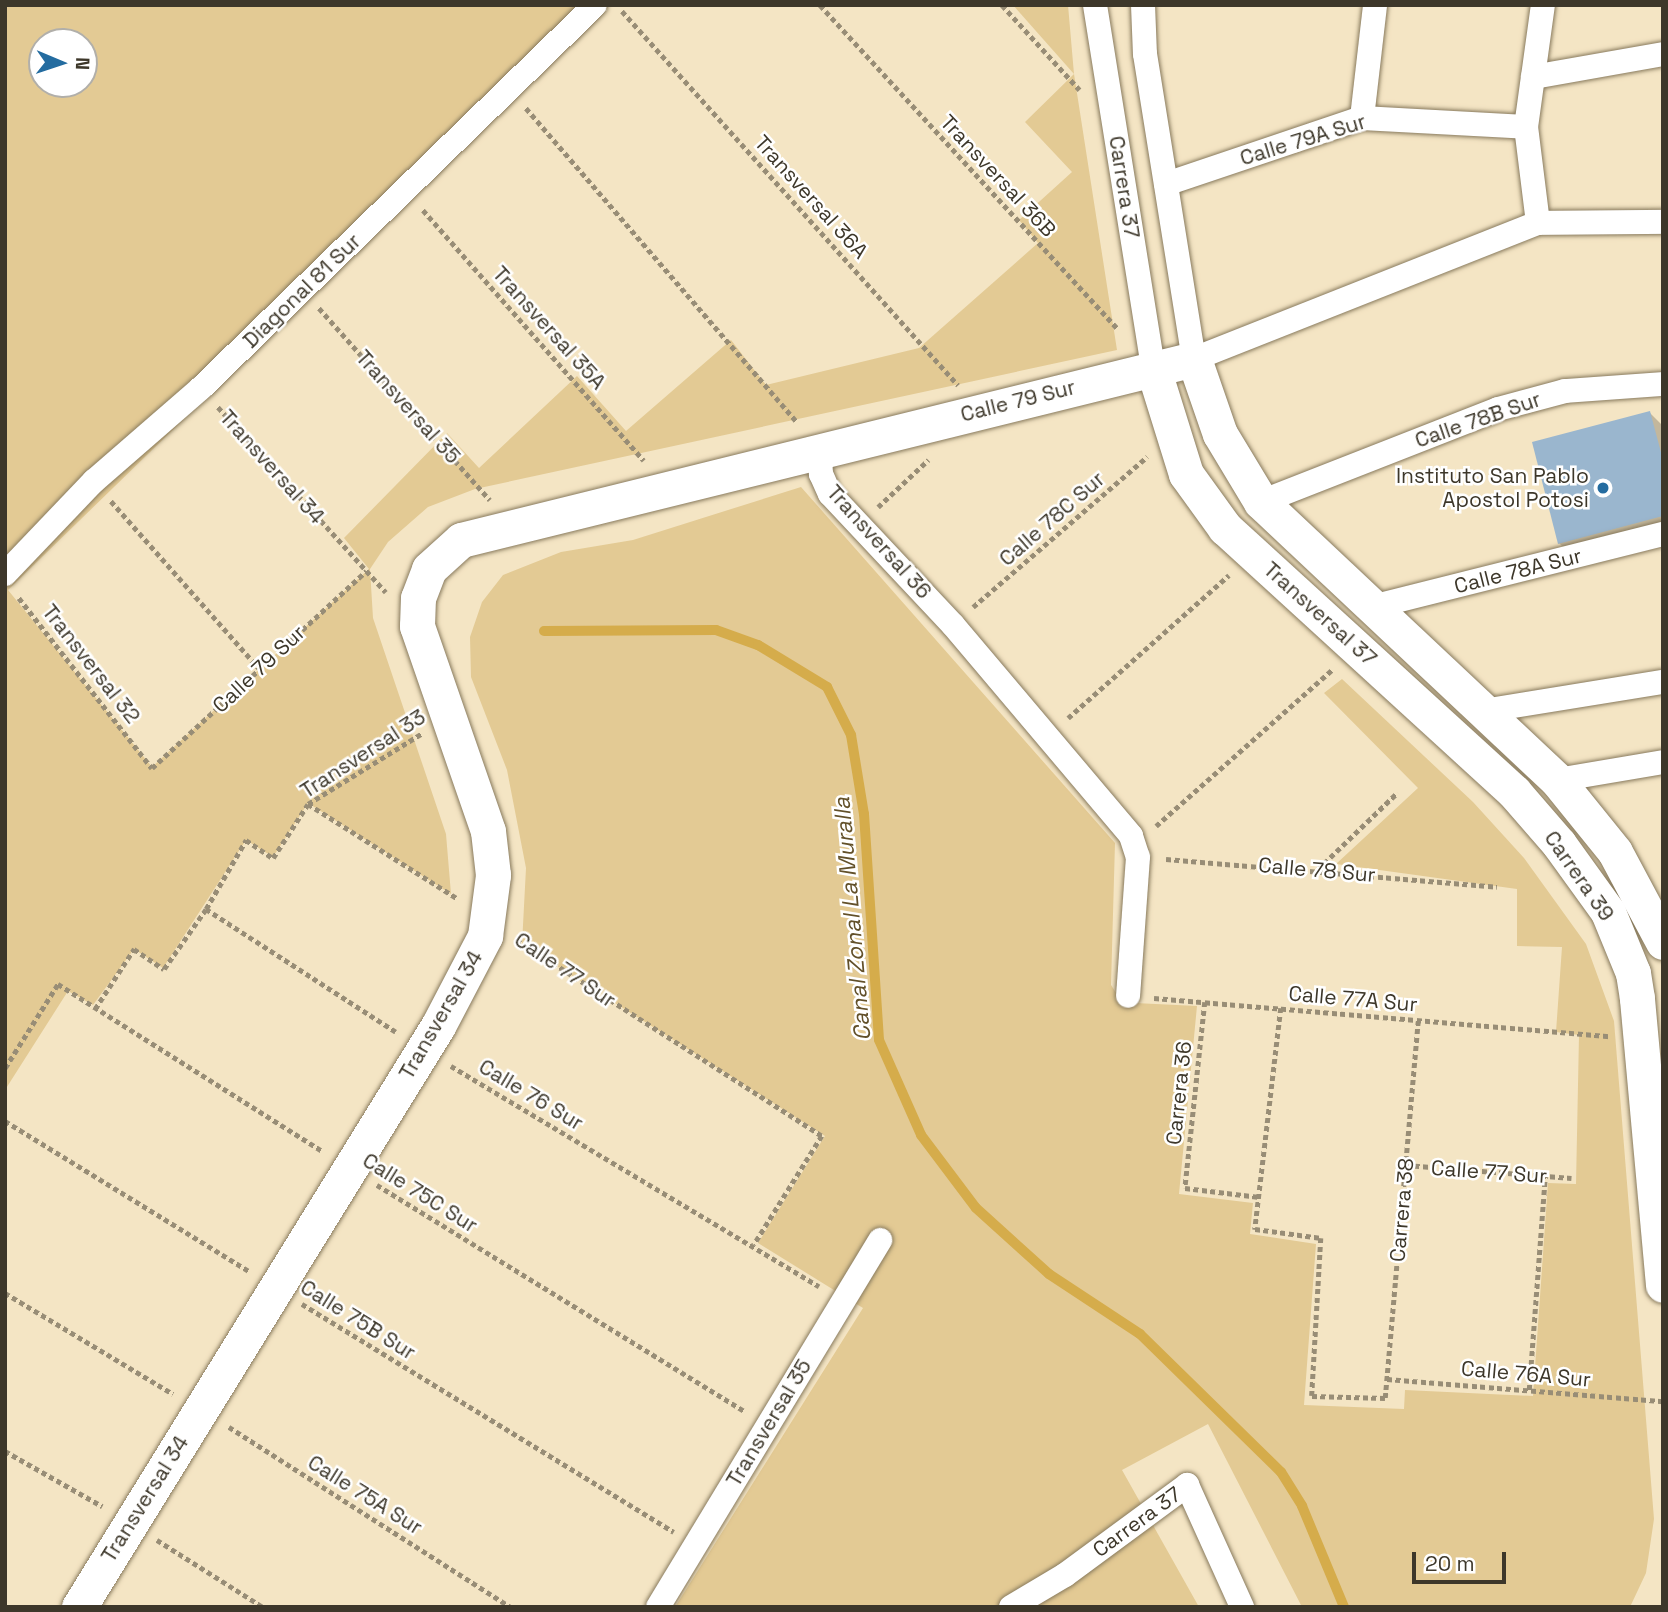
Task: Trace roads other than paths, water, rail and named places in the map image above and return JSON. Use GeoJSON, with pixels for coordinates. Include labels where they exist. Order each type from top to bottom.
{"type":"FeatureCollection","features":[{"type":"Feature","properties":{"kind":"street","name":"Diagonal 81 Sur"},"geometry":{"type":"LineString","coordinates":[[9,582],[94,481],[201,388],[596,5]]}},
{"type":"Feature","properties":{"kind":"street","name":"Carrera 37"},"geometry":{"type":"LineString","coordinates":[[1095,5],[1153,368]]}},
{"type":"Feature","properties":{"kind":"street","name":"Carrera 37"},"geometry":{"type":"LineString","coordinates":[[1143,5],[1145,54],[1194,359]]}},
{"type":"Feature","properties":{"kind":"street"},"geometry":{"type":"LineString","coordinates":[[1362,118],[1375,5]]}},
{"type":"Feature","properties":{"kind":"street"},"geometry":{"type":"LineString","coordinates":[[1538,223],[1526,127],[1543,5]]}},
{"type":"Feature","properties":{"kind":"street"},"geometry":{"type":"LineString","coordinates":[[1533,77],[1663,54]]}},
{"type":"Feature","properties":{"kind":"street","name":"Calle 79A Sur"},"geometry":{"type":"LineString","coordinates":[[1166,184],[1362,118],[1526,127]]}},
{"type":"Feature","properties":{"kind":"street","name":"Calle 79 Sur"},"geometry":{"type":"LineString","coordinates":[[417,626],[422,584],[439,558],[461,540],[512,525],[1194,359],[1538,223],[1663,222]]}},
{"type":"Feature","properties":{"kind":"street","name":"Transversal 37"},"geometry":{"type":"LineString","coordinates":[[1194,359],[1220,434],[1261,502],[1557,780]]}},
{"type":"Feature","properties":{"kind":"street","name":"Transversal 37"},"geometry":{"type":"LineString","coordinates":[[1153,368],[1186,474],[1225,528],[1542,823]]}},
{"type":"Feature","properties":{"kind":"street","name":"Calle 78B Sur"},"geometry":{"type":"LineString","coordinates":[[1261,502],[1498,409],[1565,391],[1663,384]]}},
{"type":"Feature","properties":{"kind":"street","name":"Transversal 36"},"geometry":{"type":"LineString","coordinates":[[820,449],[825,485],[953,625],[1131,836],[1136,851],[1128,996]]}},
{"type":"Feature","properties":{"kind":"street","name":"Calle 78A Sur"},"geometry":{"type":"LineString","coordinates":[[1372,607],[1663,534]]}},
{"type":"Feature","properties":{"kind":"street","name":"Transversal 34"},"geometry":{"type":"LineString","coordinates":[[79,1607],[475,962],[490,918],[492,851],[417,626]]}},
{"type":"Feature","properties":{"kind":"street"},"geometry":{"type":"LineString","coordinates":[[1483,711],[1663,682]]}},
{"type":"Feature","properties":{"kind":"street"},"geometry":{"type":"LineString","coordinates":[[1557,780],[1663,762]]}},
{"type":"Feature","properties":{"kind":"street","name":"Carrera 39"},"geometry":{"type":"LineString","coordinates":[[1557,780],[1615,852],[1663,942]]}},
{"type":"Feature","properties":{"kind":"street","name":"Carrera 39"},"geometry":{"type":"LineString","coordinates":[[1542,823],[1608,912],[1633,973],[1660,1219],[1663,1285]]}},
{"type":"Feature","properties":{"kind":"street","name":"Transversal 35"},"geometry":{"type":"LineString","coordinates":[[658,1607],[880,1240]]}},
{"type":"Feature","properties":{"kind":"street","name":"Carrera 37"},"geometry":{"type":"LineString","coordinates":[[1011,1607],[1065,1575],[1187,1485],[1242,1607]]}},
{"type":"Feature","properties":{"kind":"waterway","name":"Canal Zonal La Muralla"},"geometry":{"type":"LineString","coordinates":[[544,631],[716,630],[758,645],[827,687],[851,735],[864,814],[879,1040],[921,1135],[976,1208],[1049,1274],[1140,1334],[1281,1472],[1302,1506],[1344,1607]]}},
{"type":"Feature","properties":{"kind":"place","name":"Instituto San Pablo Apostol Potosi"},"geometry":{"type":"Point","coordinates":[1603,488]}}]}
